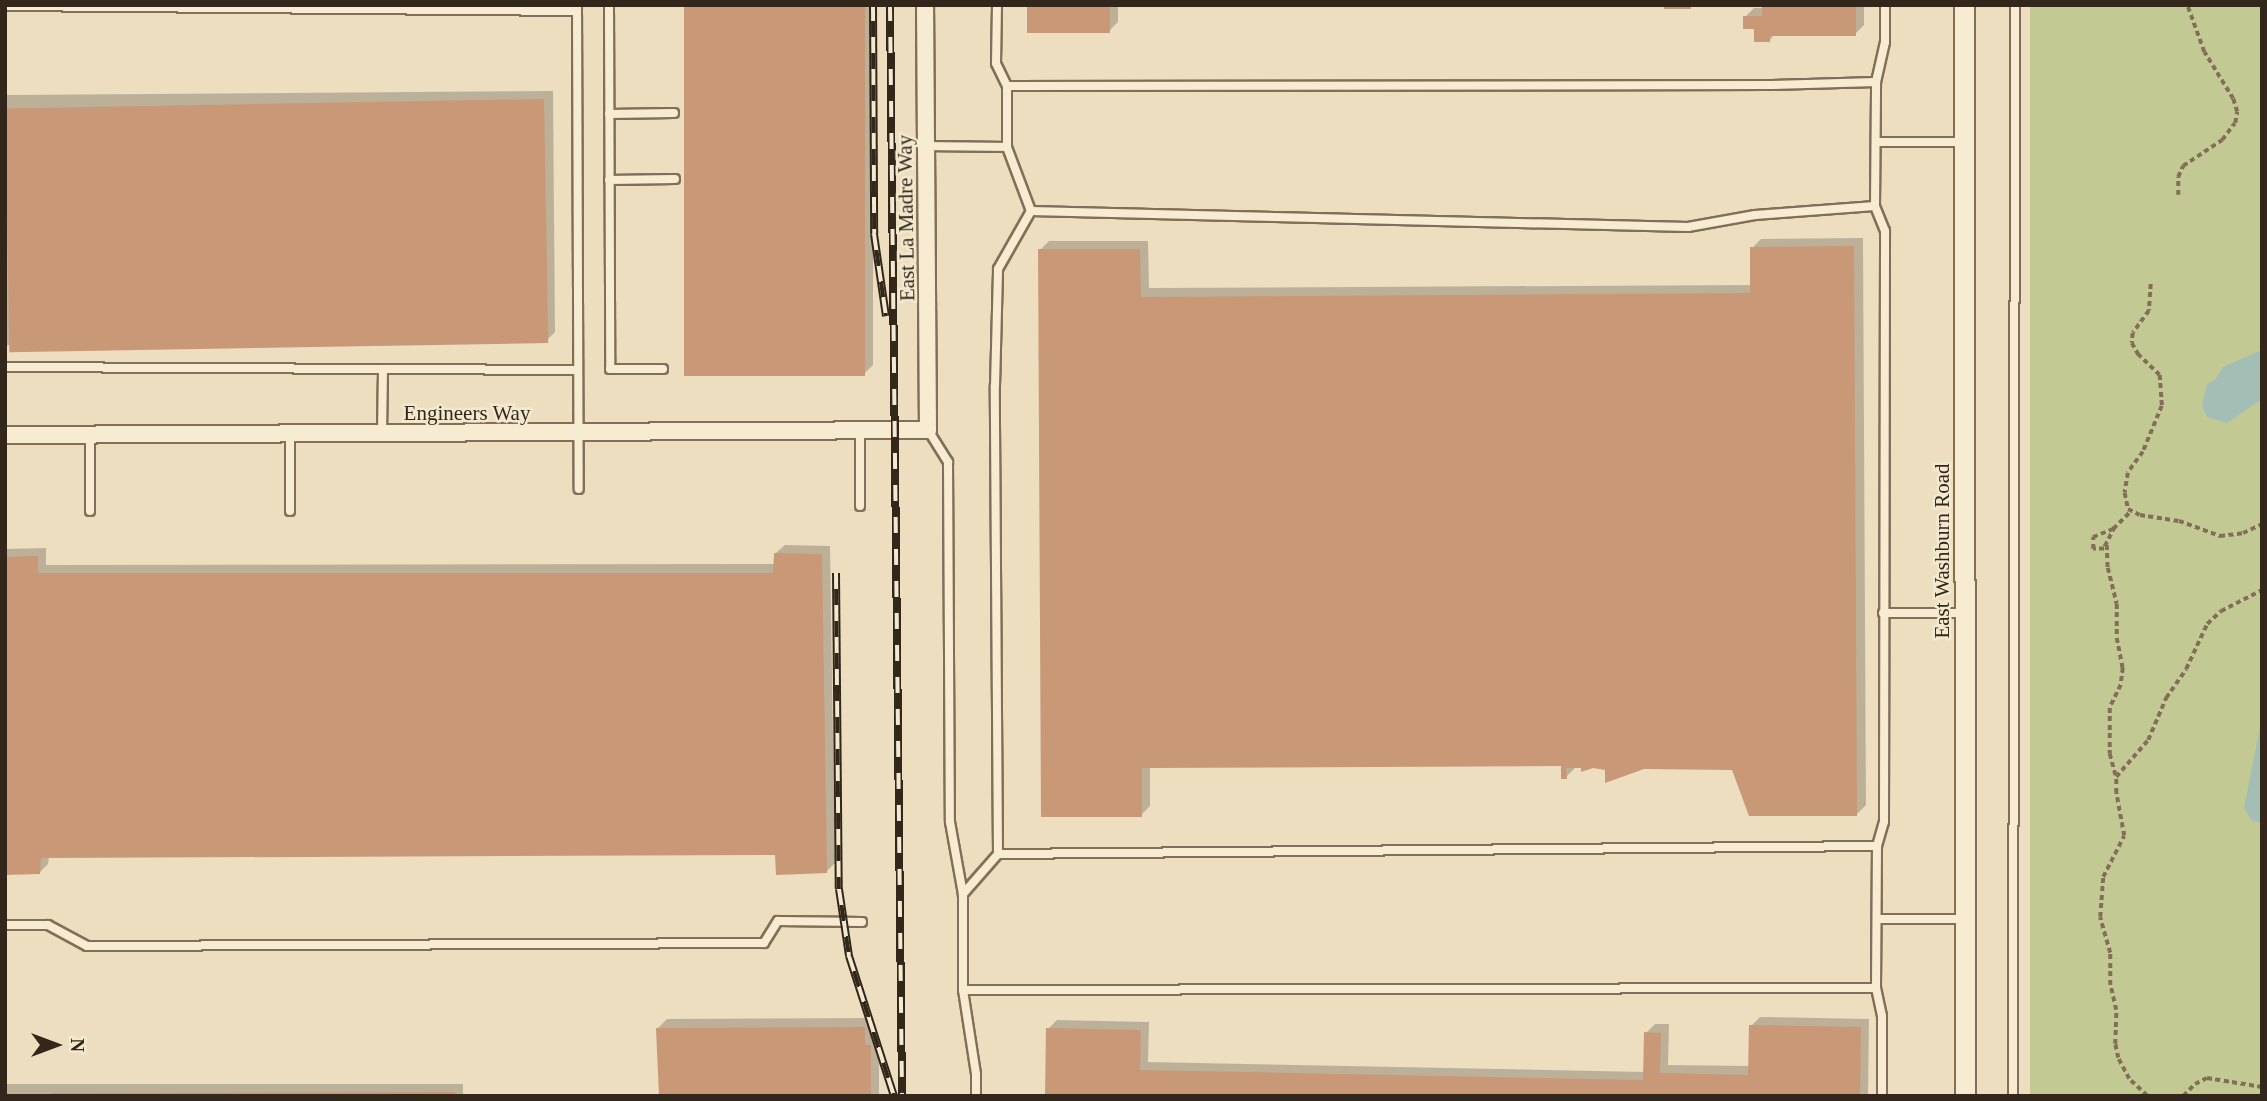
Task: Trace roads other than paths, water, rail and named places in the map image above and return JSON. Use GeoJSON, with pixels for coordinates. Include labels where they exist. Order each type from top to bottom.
{"type":"FeatureCollection","features":[{"type":"Feature","properties":{"kind":"street","name":"East La Madre Way"},"geometry":{"type":"LineString","coordinates":[[925,5],[929,430]]}},
{"type":"Feature","properties":{"kind":"street","name":"East Washburn Road"},"geometry":{"type":"LineString","coordinates":[[1964,5],[1965,1096]]}},
{"type":"Feature","properties":{"kind":"street","name":"Engineers Way"},"geometry":{"type":"LineString","coordinates":[[5,435],[860,433],[929,430]]}},
{"type":"Feature","properties":{"kind":"lane"},"geometry":{"type":"LineString","coordinates":[[608,5],[610,369],[663,369]]}},
{"type":"Feature","properties":{"kind":"lane"},"geometry":{"type":"LineString","coordinates":[[997,5],[996,63],[1007,86],[1007,147],[1031,211]]}},
{"type":"Feature","properties":{"kind":"lane"},"geometry":{"type":"LineString","coordinates":[[1882,1096],[1882,1016],[1877,988],[1877,846],[1884,822],[1885,231],[1875,206],[1878,142],[1876,82],[1885,42],[1885,5]]}},
{"type":"Feature","properties":{"kind":"lane"},"geometry":{"type":"LineString","coordinates":[[2013,1096],[2015,5]]}},
{"type":"Feature","properties":{"kind":"lane"},"geometry":{"type":"LineString","coordinates":[[5,6],[577,8],[579,489]]}},
{"type":"Feature","properties":{"kind":"lane"},"geometry":{"type":"LineString","coordinates":[[1007,86],[1772,85],[1876,82]]}},
{"type":"Feature","properties":{"kind":"lane"},"geometry":{"type":"LineString","coordinates":[[609,114],[674,113]]}},
{"type":"Feature","properties":{"kind":"lane"},"geometry":{"type":"LineString","coordinates":[[1878,142],[1964,142]]}},
{"type":"Feature","properties":{"kind":"lane"},"geometry":{"type":"LineString","coordinates":[[926,146],[1007,147]]}},
{"type":"Feature","properties":{"kind":"lane"},"geometry":{"type":"LineString","coordinates":[[609,180],[675,179]]}},
{"type":"Feature","properties":{"kind":"lane"},"geometry":{"type":"LineString","coordinates":[[1031,211],[1688,227],[1755,215],[1875,206]]}},
{"type":"Feature","properties":{"kind":"lane"},"geometry":{"type":"LineString","coordinates":[[963,894],[998,854],[995,386],[998,269],[1031,211]]}},
{"type":"Feature","properties":{"kind":"lane"},"geometry":{"type":"LineString","coordinates":[[5,367],[578,370]]}},
{"type":"Feature","properties":{"kind":"lane"},"geometry":{"type":"LineString","coordinates":[[382,434],[383,369]]}},
{"type":"Feature","properties":{"kind":"lane"},"geometry":{"type":"LineString","coordinates":[[929,430],[948,462],[950,822],[963,894],[963,990],[976,1074],[975,1096]]}},
{"type":"Feature","properties":{"kind":"lane"},"geometry":{"type":"LineString","coordinates":[[860,433],[860,506]]}},
{"type":"Feature","properties":{"kind":"lane"},"geometry":{"type":"LineString","coordinates":[[290,434],[290,511]]}},
{"type":"Feature","properties":{"kind":"lane"},"geometry":{"type":"LineString","coordinates":[[90,435],[90,511]]}},
{"type":"Feature","properties":{"kind":"lane"},"geometry":{"type":"LineString","coordinates":[[1883,612],[1965,612]]}},
{"type":"Feature","properties":{"kind":"lane"},"geometry":{"type":"LineString","coordinates":[[998,854],[1877,846]]}},
{"type":"Feature","properties":{"kind":"lane"},"geometry":{"type":"LineString","coordinates":[[1878,919],[1965,919]]}},
{"type":"Feature","properties":{"kind":"lane"},"geometry":{"type":"LineString","coordinates":[[5,925],[48,925],[87,946],[764,943],[778,921],[862,922]]}},
{"type":"Feature","properties":{"kind":"lane"},"geometry":{"type":"LineString","coordinates":[[963,990],[1877,988]]}},
{"type":"Feature","properties":{"kind":"water"},"geometry":{"type":"Polygon","coordinates":[[[2262,350],[2262,399],[2227,423],[2207,417],[2202,406],[2207,384],[2215,380],[2223,367],[2262,350]]]}},
{"type":"Feature","properties":{"kind":"water"},"geometry":{"type":"Polygon","coordinates":[[[2262,717],[2262,823],[2252,821],[2244,808],[2262,717]]]}},
{"type":"Feature","properties":{"kind":"railway"},"geometry":{"type":"LineString","coordinates":[[873,5],[874,234],[886,316]]}},
{"type":"Feature","properties":{"kind":"railway"},"geometry":{"type":"LineString","coordinates":[[890,5],[902,1096]]}},
{"type":"Feature","properties":{"kind":"railway"},"geometry":{"type":"LineString","coordinates":[[836,573],[839,889],[849,956],[894,1096]]}}]}
